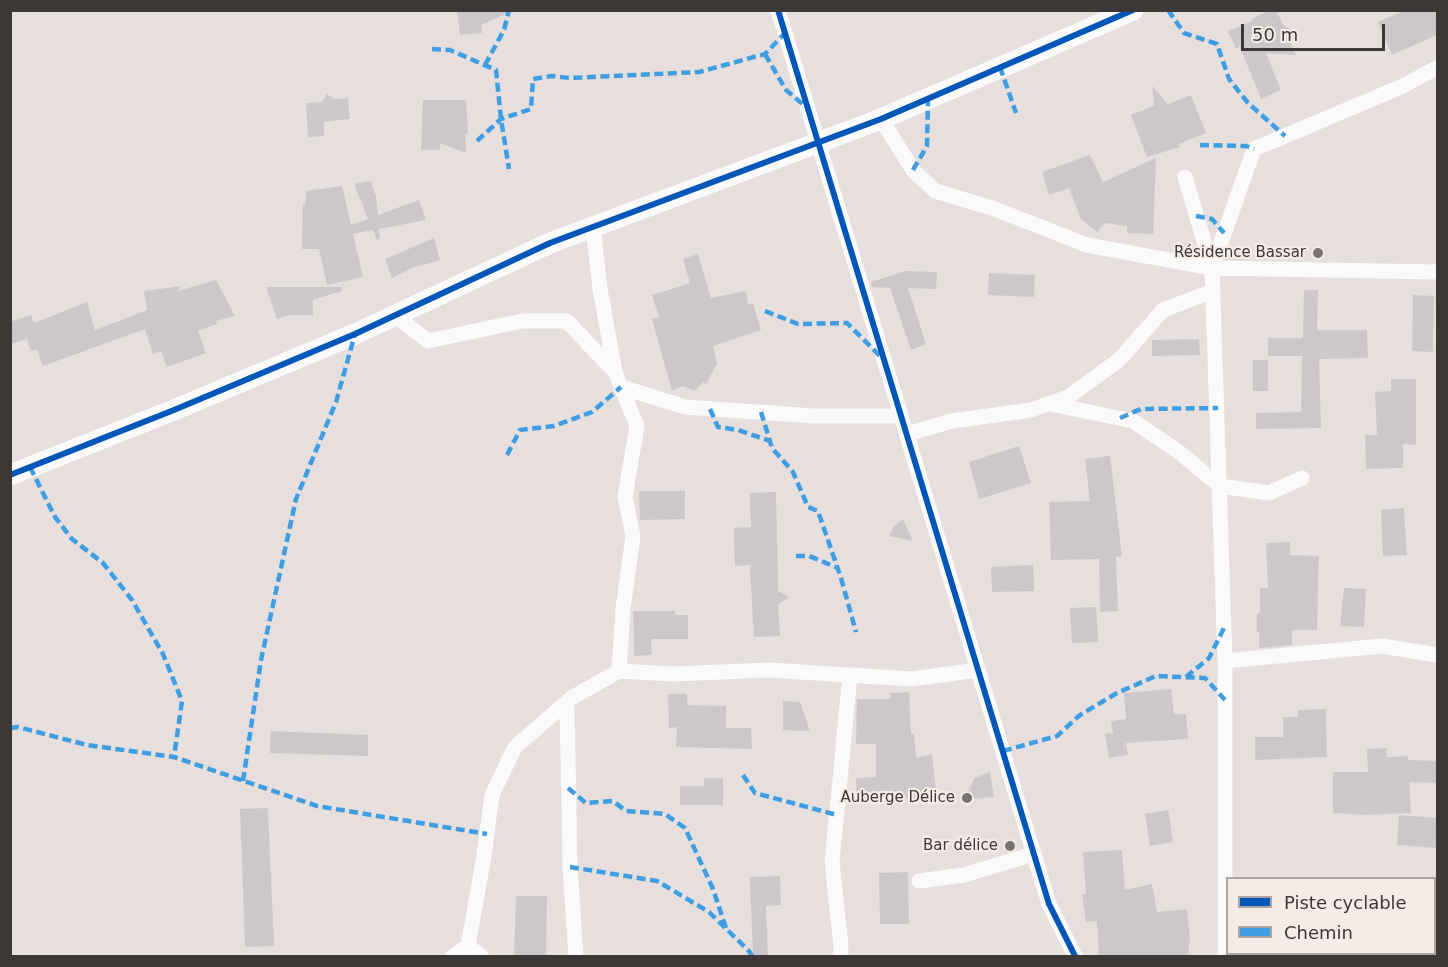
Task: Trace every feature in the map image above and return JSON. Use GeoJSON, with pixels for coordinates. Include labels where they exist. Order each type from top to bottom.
{"type":"FeatureCollection","features":[{"type":"Feature","properties":{"kind":"street"},"geometry":{"type":"LineString","coordinates":[[778,10],[1049,904],[1075,957]]}},
{"type":"Feature","properties":{"kind":"street"},"geometry":{"type":"LineString","coordinates":[[10,475],[174,410],[396,315],[550,243],[881,119],[1133,10]]}},
{"type":"Feature","properties":{"kind":"street"},"geometry":{"type":"LineString","coordinates":[[1212,268],[1254,149],[1403,86],[1437,67]]}},
{"type":"Feature","properties":{"kind":"street"},"geometry":{"type":"LineString","coordinates":[[881,119],[913,170],[935,191],[992,208],[1087,245],[1212,268],[1437,272]]}},
{"type":"Feature","properties":{"kind":"street"},"geometry":{"type":"LineString","coordinates":[[1185,177],[1212,268],[1225,661],[1225,957]]}},
{"type":"Feature","properties":{"kind":"street"},"geometry":{"type":"LineString","coordinates":[[593,227],[600,288],[615,372],[637,426],[625,497],[633,536],[623,609],[619,671]]}},
{"type":"Feature","properties":{"kind":"street"},"geometry":{"type":"LineString","coordinates":[[907,434],[952,421],[1032,410],[1068,398],[1119,360],[1163,310],[1213,291]]}},
{"type":"Feature","properties":{"kind":"street"},"geometry":{"type":"LineString","coordinates":[[396,315],[428,341],[522,321],[567,321],[615,372]]}},
{"type":"Feature","properties":{"kind":"street"},"geometry":{"type":"LineString","coordinates":[[621,387],[685,407],[814,416],[902,416]]}},
{"type":"Feature","properties":{"kind":"street"},"geometry":{"type":"LineString","coordinates":[[1051,404],[1133,421],[1179,452],[1220,486],[1269,494],[1302,478]]}},
{"type":"Feature","properties":{"kind":"street"},"geometry":{"type":"LineString","coordinates":[[1225,661],[1382,646],[1437,655]]}},
{"type":"Feature","properties":{"kind":"street"},"geometry":{"type":"LineString","coordinates":[[453,957],[468,946],[492,795],[515,747],[573,697],[619,671],[674,674],[769,670],[911,679],[978,670]]}},
{"type":"Feature","properties":{"kind":"street"},"geometry":{"type":"LineString","coordinates":[[840,957],[841,946],[832,862],[850,675]]}},
{"type":"Feature","properties":{"kind":"street"},"geometry":{"type":"LineString","coordinates":[[567,702],[571,877],[576,957]]}},
{"type":"Feature","properties":{"kind":"street"},"geometry":{"type":"LineString","coordinates":[[919,881],[964,875],[1034,854]]}},
{"type":"Feature","properties":{"kind":"street"},"geometry":{"type":"LineString","coordinates":[[468,946],[482,957]]}},
{"type":"Feature","properties":{"kind":"building"},"geometry":{"type":"Polygon","coordinates":[[[457,10],[514,10],[481,25],[482,33],[460,35],[457,10]]]}},
{"type":"Feature","properties":{"kind":"building"},"geometry":{"type":"Polygon","coordinates":[[[1270,10],[1276,10],[1283,25],[1291,30],[1289,39],[1296,55],[1266,53],[1281,90],[1261,99],[1240,47],[1236,49],[1228,31],[1270,10]]]}},
{"type":"Feature","properties":{"kind":"building"},"geometry":{"type":"Polygon","coordinates":[[[1406,10],[1437,10],[1437,35],[1392,55],[1378,22],[1406,10]]]}},
{"type":"Feature","properties":{"kind":"building"},"geometry":{"type":"Polygon","coordinates":[[[1152,86],[1168,104],[1191,95],[1206,133],[1179,144],[1180,147],[1147,157],[1131,115],[1154,106],[1152,86]]]}},
{"type":"Feature","properties":{"kind":"building"},"geometry":{"type":"Polygon","coordinates":[[[327,94],[334,99],[348,98],[350,119],[324,122],[324,136],[308,137],[306,103],[322,102],[327,94]]]}},
{"type":"Feature","properties":{"kind":"building"},"geometry":{"type":"Polygon","coordinates":[[[423,100],[466,100],[468,134],[465,134],[466,153],[440,143],[440,150],[421,150],[423,100]]]}},
{"type":"Feature","properties":{"kind":"building"},"geometry":{"type":"Polygon","coordinates":[[[1090,155],[1103,182],[1156,158],[1153,234],[1127,233],[1127,226],[1105,223],[1097,232],[1081,219],[1069,188],[1049,195],[1042,172],[1090,155]]]}},
{"type":"Feature","properties":{"kind":"building"},"geometry":{"type":"Polygon","coordinates":[[[371,181],[376,195],[378,215],[419,200],[426,220],[379,229],[380,239],[377,240],[373,230],[353,234],[363,277],[327,285],[319,249],[302,249],[303,205],[305,205],[306,191],[342,186],[351,225],[368,219],[354,184],[371,181]]]}},
{"type":"Feature","properties":{"kind":"building"},"geometry":{"type":"Polygon","coordinates":[[[434,238],[440,260],[412,268],[392,278],[385,259],[434,238]]]}},
{"type":"Feature","properties":{"kind":"building"},"geometry":{"type":"Polygon","coordinates":[[[698,254],[711,298],[746,291],[748,304],[753,303],[761,330],[713,346],[717,364],[706,384],[703,382],[694,391],[683,386],[672,391],[652,319],[659,317],[652,295],[690,283],[683,259],[698,254]]]}},
{"type":"Feature","properties":{"kind":"building"},"geometry":{"type":"Polygon","coordinates":[[[905,271],[937,272],[936,289],[908,288],[926,344],[911,350],[890,288],[872,287],[871,282],[905,271]]]}},
{"type":"Feature","properties":{"kind":"building"},"geometry":{"type":"Polygon","coordinates":[[[989,273],[1035,275],[1034,297],[988,295],[989,273]]]}},
{"type":"Feature","properties":{"kind":"building"},"geometry":{"type":"Polygon","coordinates":[[[216,280],[235,316],[216,321],[217,324],[198,331],[206,353],[167,367],[161,351],[153,354],[145,329],[43,366],[37,349],[31,351],[27,339],[10,344],[10,322],[31,315],[34,323],[87,302],[95,330],[147,310],[144,291],[181,286],[178,291],[216,280]]]}},
{"type":"Feature","properties":{"kind":"building"},"geometry":{"type":"Polygon","coordinates":[[[266,287],[342,287],[342,291],[313,300],[313,315],[289,315],[277,319],[266,287]]]}},
{"type":"Feature","properties":{"kind":"building"},"geometry":{"type":"Polygon","coordinates":[[[1304,290],[1318,290],[1317,330],[1367,330],[1368,358],[1319,359],[1321,428],[1256,429],[1256,413],[1301,412],[1302,356],[1268,356],[1268,338],[1303,338],[1304,290]]]}},
{"type":"Feature","properties":{"kind":"building"},"geometry":{"type":"Polygon","coordinates":[[[1413,295],[1434,296],[1433,352],[1412,351],[1413,295]]]}},
{"type":"Feature","properties":{"kind":"building"},"geometry":{"type":"Polygon","coordinates":[[[1199,339],[1200,355],[1152,356],[1152,340],[1199,339]]]}},
{"type":"Feature","properties":{"kind":"building"},"geometry":{"type":"Polygon","coordinates":[[[1253,360],[1268,360],[1268,391],[1253,391],[1253,360]]]}},
{"type":"Feature","properties":{"kind":"building"},"geometry":{"type":"Polygon","coordinates":[[[1391,379],[1416,379],[1416,445],[1403,444],[1403,468],[1366,469],[1365,435],[1377,435],[1375,392],[1391,391],[1391,379]]]}},
{"type":"Feature","properties":{"kind":"building"},"geometry":{"type":"Polygon","coordinates":[[[1019,446],[1031,483],[979,499],[969,462],[1019,446]]]}},
{"type":"Feature","properties":{"kind":"building"},"geometry":{"type":"Polygon","coordinates":[[[1110,456],[1122,556],[1116,557],[1118,611],[1100,612],[1099,559],[1051,560],[1049,502],[1090,501],[1085,459],[1110,456]]]}},
{"type":"Feature","properties":{"kind":"building"},"geometry":{"type":"Polygon","coordinates":[[[639,491],[685,491],[685,519],[640,520],[639,491]]]}},
{"type":"Feature","properties":{"kind":"building"},"geometry":{"type":"Polygon","coordinates":[[[776,492],[778,591],[789,597],[778,605],[780,636],[754,637],[750,565],[735,566],[734,528],[751,527],[750,493],[776,492]]]}},
{"type":"Feature","properties":{"kind":"building"},"geometry":{"type":"Polygon","coordinates":[[[1404,508],[1407,555],[1383,556],[1381,510],[1404,508]]]}},
{"type":"Feature","properties":{"kind":"building"},"geometry":{"type":"Polygon","coordinates":[[[903,519],[913,541],[889,536],[894,526],[903,519]]]}},
{"type":"Feature","properties":{"kind":"building"},"geometry":{"type":"Polygon","coordinates":[[[1290,542],[1290,555],[1319,556],[1317,630],[1292,630],[1292,645],[1259,648],[1257,613],[1260,613],[1260,588],[1268,588],[1266,543],[1290,542]]]}},
{"type":"Feature","properties":{"kind":"building"},"geometry":{"type":"Polygon","coordinates":[[[1033,565],[1034,591],[992,592],[991,567],[1033,565]]]}},
{"type":"Feature","properties":{"kind":"building"},"geometry":{"type":"Polygon","coordinates":[[[1344,588],[1366,589],[1364,627],[1340,626],[1344,588]]]}},
{"type":"Feature","properties":{"kind":"building"},"geometry":{"type":"Polygon","coordinates":[[[1096,607],[1098,642],[1072,643],[1070,608],[1096,607]]]}},
{"type":"Feature","properties":{"kind":"building"},"geometry":{"type":"Polygon","coordinates":[[[633,611],[675,611],[675,615],[688,615],[688,639],[651,639],[652,655],[634,656],[633,611]]]}},
{"type":"Feature","properties":{"kind":"building"},"geometry":{"type":"Polygon","coordinates":[[[1171,689],[1174,714],[1186,714],[1188,739],[1126,743],[1128,755],[1109,758],[1105,734],[1113,733],[1111,721],[1126,719],[1124,693],[1171,689]]]}},
{"type":"Feature","properties":{"kind":"building"},"geometry":{"type":"Polygon","coordinates":[[[909,692],[911,734],[914,734],[916,757],[932,755],[937,798],[873,798],[873,800],[857,801],[856,778],[876,777],[876,744],[856,744],[857,699],[891,699],[890,693],[909,692]]]}},
{"type":"Feature","properties":{"kind":"building"},"geometry":{"type":"Polygon","coordinates":[[[668,694],[687,694],[687,705],[726,706],[726,728],[751,728],[752,749],[676,747],[677,727],[669,728],[668,694]]]}},
{"type":"Feature","properties":{"kind":"building"},"geometry":{"type":"Polygon","coordinates":[[[783,701],[800,702],[810,731],[783,730],[783,701]]]}},
{"type":"Feature","properties":{"kind":"building"},"geometry":{"type":"Polygon","coordinates":[[[1326,709],[1327,757],[1255,760],[1255,737],[1283,737],[1283,717],[1298,717],[1298,710],[1326,709]]]}},
{"type":"Feature","properties":{"kind":"building"},"geometry":{"type":"Polygon","coordinates":[[[271,731],[368,735],[368,756],[270,753],[271,731]]]}},
{"type":"Feature","properties":{"kind":"building"},"geometry":{"type":"Polygon","coordinates":[[[1387,748],[1387,757],[1408,756],[1408,760],[1437,761],[1437,783],[1409,782],[1411,813],[1365,815],[1333,813],[1333,772],[1368,772],[1367,749],[1387,748]]]}},
{"type":"Feature","properties":{"kind":"building"},"geometry":{"type":"Polygon","coordinates":[[[990,772],[994,797],[963,800],[975,778],[990,772]]]}},
{"type":"Feature","properties":{"kind":"building"},"geometry":{"type":"Polygon","coordinates":[[[704,778],[723,778],[723,805],[680,805],[680,786],[704,786],[704,778]]]}},
{"type":"Feature","properties":{"kind":"building"},"geometry":{"type":"Polygon","coordinates":[[[268,808],[274,946],[245,947],[240,809],[268,808]]]}},
{"type":"Feature","properties":{"kind":"building"},"geometry":{"type":"Polygon","coordinates":[[[1168,810],[1173,842],[1150,846],[1145,814],[1168,810]]]}},
{"type":"Feature","properties":{"kind":"building"},"geometry":{"type":"Polygon","coordinates":[[[1399,815],[1437,818],[1437,848],[1397,845],[1399,815]]]}},
{"type":"Feature","properties":{"kind":"building"},"geometry":{"type":"Polygon","coordinates":[[[1122,850],[1125,890],[1152,884],[1157,912],[1187,909],[1190,938],[1188,957],[1099,957],[1097,921],[1086,922],[1082,894],[1086,894],[1083,852],[1122,850]]]}},
{"type":"Feature","properties":{"kind":"building"},"geometry":{"type":"Polygon","coordinates":[[[908,872],[909,924],[880,924],[879,873],[908,872]]]}},
{"type":"Feature","properties":{"kind":"building"},"geometry":{"type":"Polygon","coordinates":[[[780,876],[781,905],[766,906],[768,957],[753,957],[750,877],[780,876]]]}},
{"type":"Feature","properties":{"kind":"building"},"geometry":{"type":"Polygon","coordinates":[[[516,896],[547,896],[546,957],[514,957],[516,896]]]}},
{"type":"Feature","properties":{"kind":"marked path"},"geometry":{"type":"LineString","coordinates":[[485,65],[504,30],[509,10]]}},
{"type":"Feature","properties":{"kind":"marked path"},"geometry":{"type":"LineString","coordinates":[[1168,10],[1184,33],[1217,44],[1229,79],[1248,103],[1285,136]]}},
{"type":"Feature","properties":{"kind":"marked path"},"geometry":{"type":"LineString","coordinates":[[477,141],[501,119],[531,109],[533,79],[552,76],[570,78],[699,72],[765,54],[785,33]]}},
{"type":"Feature","properties":{"kind":"marked path"},"geometry":{"type":"LineString","coordinates":[[432,49],[450,50],[496,70],[509,169]]}},
{"type":"Feature","properties":{"kind":"marked path"},"geometry":{"type":"LineString","coordinates":[[765,54],[786,90],[805,106]]}},
{"type":"Feature","properties":{"kind":"marked path"},"geometry":{"type":"LineString","coordinates":[[1000,67],[1016,113]]}},
{"type":"Feature","properties":{"kind":"marked path"},"geometry":{"type":"LineString","coordinates":[[913,170],[927,146],[928,99]]}},
{"type":"Feature","properties":{"kind":"marked path"},"geometry":{"type":"LineString","coordinates":[[1200,145],[1246,146],[1254,149]]}},
{"type":"Feature","properties":{"kind":"marked path"},"geometry":{"type":"LineString","coordinates":[[1196,216],[1212,219],[1224,233]]}},
{"type":"Feature","properties":{"kind":"marked path"},"geometry":{"type":"LineString","coordinates":[[765,311],[798,324],[847,323],[880,356]]}},
{"type":"Feature","properties":{"kind":"marked path"},"geometry":{"type":"LineString","coordinates":[[243,781],[261,660],[296,499],[336,402],[355,334]]}},
{"type":"Feature","properties":{"kind":"marked path"},"geometry":{"type":"LineString","coordinates":[[507,455],[520,430],[554,426],[592,412],[621,387]]}},
{"type":"Feature","properties":{"kind":"marked path"},"geometry":{"type":"LineString","coordinates":[[1120,418],[1141,409],[1218,408]]}},
{"type":"Feature","properties":{"kind":"marked path"},"geometry":{"type":"LineString","coordinates":[[710,409],[718,427],[738,430],[770,441]]}},
{"type":"Feature","properties":{"kind":"marked path"},"geometry":{"type":"LineString","coordinates":[[761,412],[772,448],[793,472],[808,507],[818,511],[841,578],[856,632]]}},
{"type":"Feature","properties":{"kind":"marked path"},"geometry":{"type":"LineString","coordinates":[[30,467],[55,517],[72,539],[103,563],[132,600],[163,654],[182,701],[174,757]]}},
{"type":"Feature","properties":{"kind":"marked path"},"geometry":{"type":"LineString","coordinates":[[796,556],[809,556],[838,568]]}},
{"type":"Feature","properties":{"kind":"marked path"},"geometry":{"type":"LineString","coordinates":[[1186,677],[1209,658],[1224,628]]}},
{"type":"Feature","properties":{"kind":"marked path"},"geometry":{"type":"LineString","coordinates":[[1003,751],[1057,736],[1080,715],[1117,693],[1156,676],[1205,678],[1225,700]]}},
{"type":"Feature","properties":{"kind":"marked path"},"geometry":{"type":"LineString","coordinates":[[10,728],[18,727],[87,745],[174,757],[317,806],[487,834]]}},
{"type":"Feature","properties":{"kind":"marked path"},"geometry":{"type":"LineString","coordinates":[[743,775],[755,793],[837,815]]}},
{"type":"Feature","properties":{"kind":"marked path"},"geometry":{"type":"LineString","coordinates":[[568,788],[586,803],[613,801],[626,811],[665,814],[685,828],[713,889],[726,928]]}},
{"type":"Feature","properties":{"kind":"marked path"},"geometry":{"type":"LineString","coordinates":[[570,867],[657,881],[709,912],[752,956]]}},
{"type":"Feature","properties":{"kind":"cycle path"},"geometry":{"type":"LineString","coordinates":[[778,10],[1049,904],[1075,956]]}},
{"type":"Feature","properties":{"kind":"cycle path"},"geometry":{"type":"LineString","coordinates":[[10,475],[174,410],[355,334],[550,243],[881,119],[1133,10]]}},
{"type":"Feature","properties":{"kind":"place","name":"Résidence Bassar"},"geometry":{"type":"Point","coordinates":[1318,253]}},
{"type":"Feature","properties":{"kind":"place","name":"Auberge Délice"},"geometry":{"type":"Point","coordinates":[967,798]}},
{"type":"Feature","properties":{"kind":"place","name":"Bar délice"},"geometry":{"type":"Point","coordinates":[1010,846]}}]}
